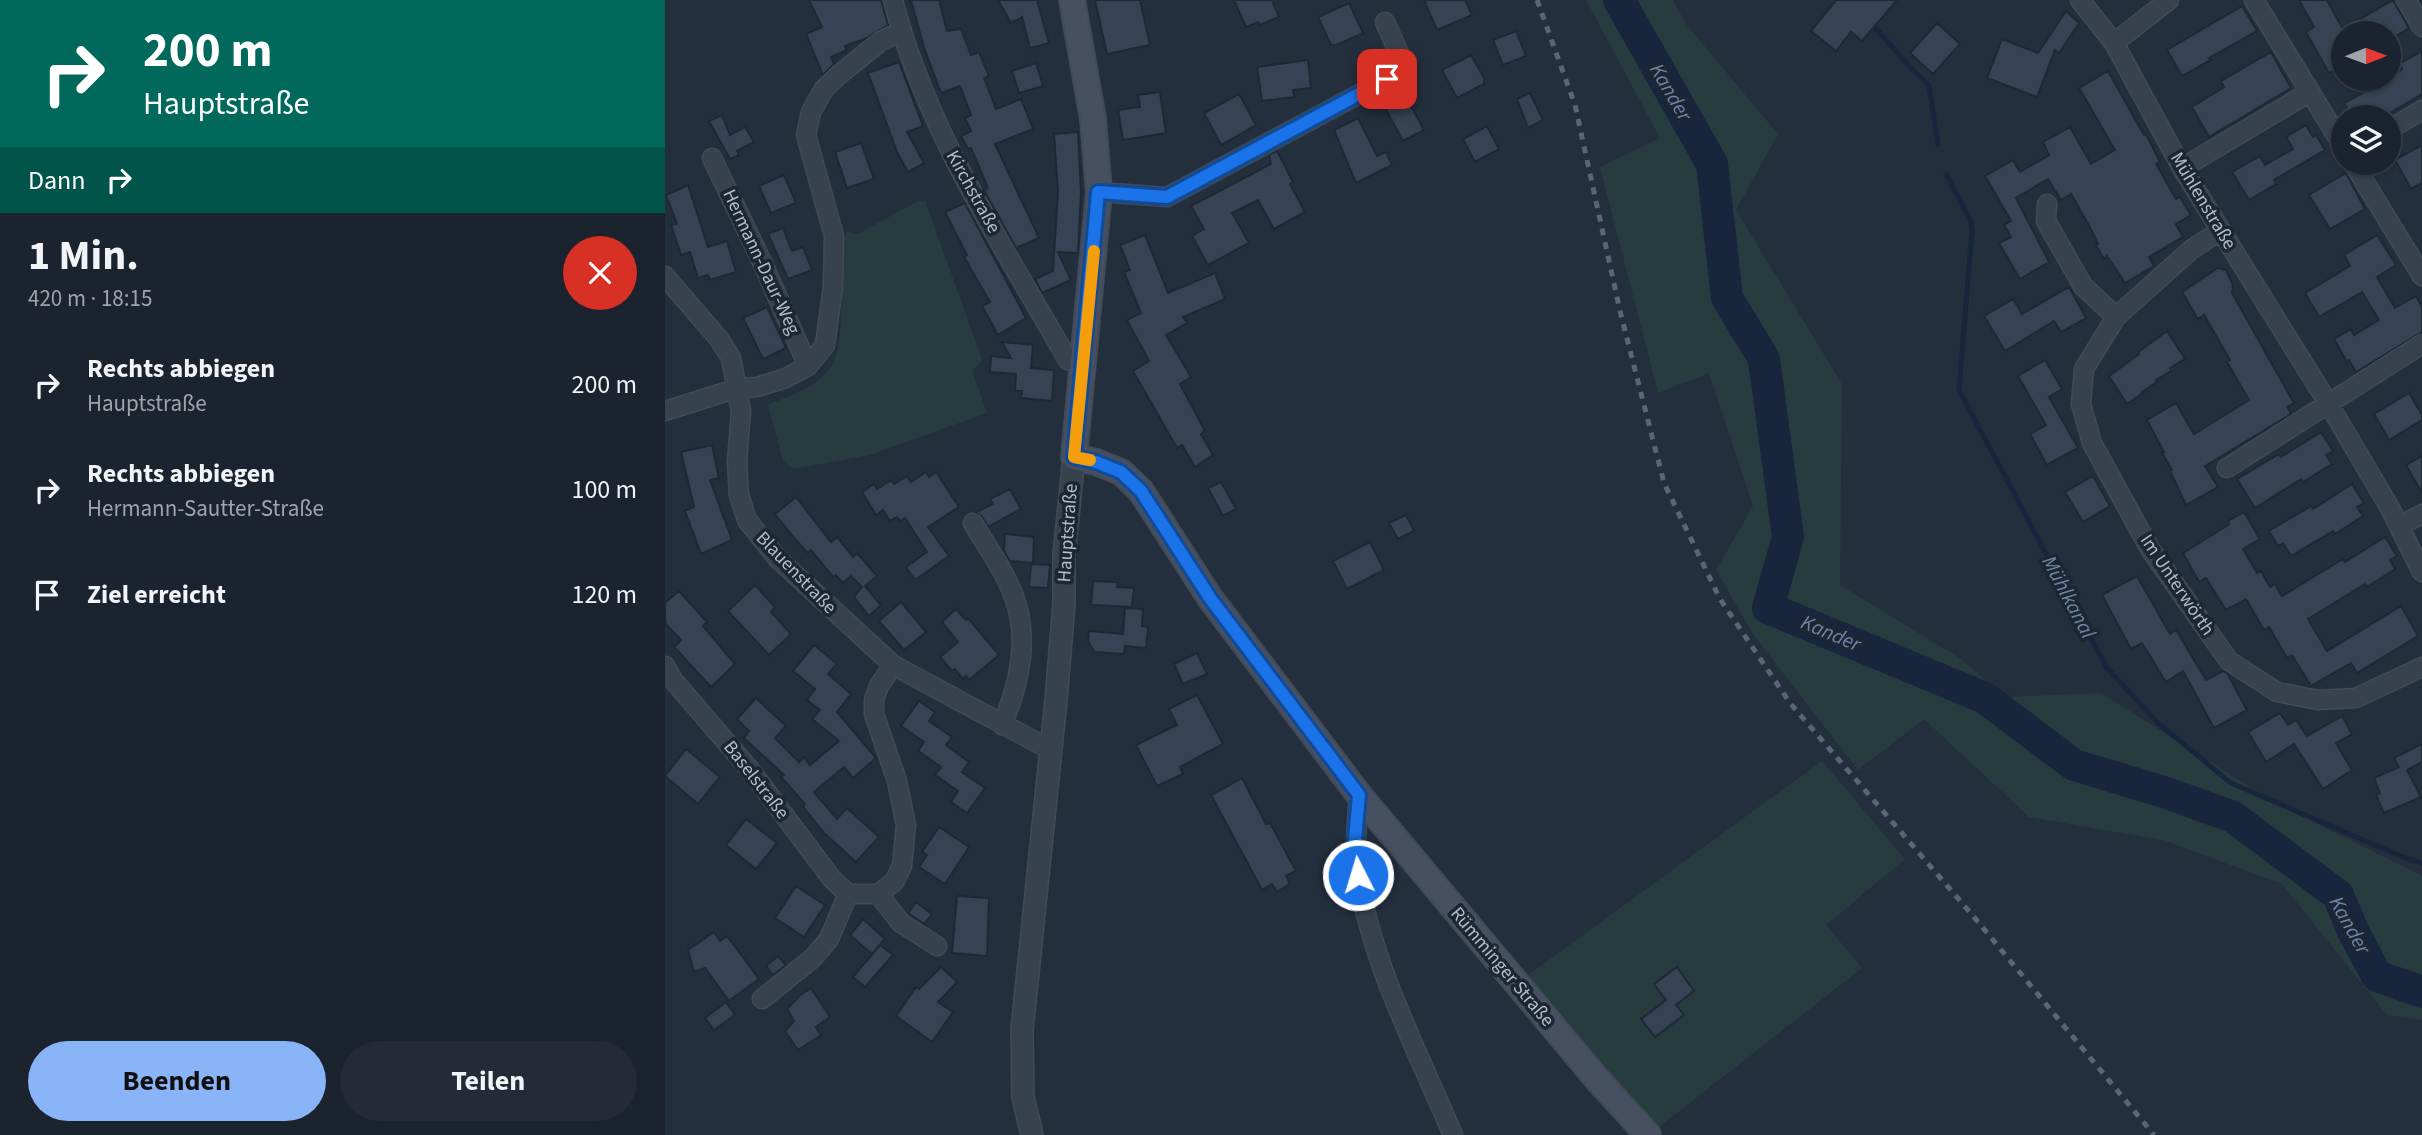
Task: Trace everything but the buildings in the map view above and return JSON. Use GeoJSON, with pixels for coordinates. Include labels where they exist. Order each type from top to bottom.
{"type":"FeatureCollection","features":[{"type":"Feature","properties":{"kind":"main road","name":"Hauptstraße"},"geometry":{"type":"LineString","coordinates":[[1072,0],[1093,119],[1098,192],[1074,457]]}},
{"type":"Feature","properties":{"kind":"main road","name":"Rümminger Straße"},"geometry":{"type":"LineString","coordinates":[[1074,457],[1121,472],[1141,491],[1210,598],[1359,795],[1589,1069],[1648,1135]]}},
{"type":"Feature","properties":{"kind":"street","name":"Kirchstraße"},"geometry":{"type":"LineString","coordinates":[[893,0],[901,31],[943,138],[963,177],[1068,360],[1083,364]]}},
{"type":"Feature","properties":{"kind":"street","name":"Mühlenstraße"},"geometry":{"type":"LineString","coordinates":[[2080,0],[2114,43],[2182,168],[2327,402],[2399,526],[2422,572]]}},
{"type":"Feature","properties":{"kind":"street"},"geometry":{"type":"LineString","coordinates":[[2114,43],[2152,7],[2169,0]]}},
{"type":"Feature","properties":{"kind":"street"},"geometry":{"type":"LineString","coordinates":[[2254,0],[2331,126]]}},
{"type":"Feature","properties":{"kind":"street"},"geometry":{"type":"LineString","coordinates":[[2406,0],[2422,27]]}},
{"type":"Feature","properties":{"kind":"street"},"geometry":{"type":"LineString","coordinates":[[1098,192],[1167,197],[1406,69],[1385,22]]}},
{"type":"Feature","properties":{"kind":"street","name":"Hermann-Daur-Weg"},"geometry":{"type":"LineString","coordinates":[[712,158],[809,366],[825,345],[834,286],[834,236],[807,135],[811,111],[824,89],[840,74],[881,41],[901,31]]}},
{"type":"Feature","properties":{"kind":"street"},"geometry":{"type":"LineString","coordinates":[[2182,168],[2310,92]]}},
{"type":"Feature","properties":{"kind":"street"},"geometry":{"type":"LineString","coordinates":[[2401,123],[2422,110]]}},
{"type":"Feature","properties":{"kind":"street"},"geometry":{"type":"LineString","coordinates":[[2360,175],[2422,275]]}},
{"type":"Feature","properties":{"kind":"street"},"geometry":{"type":"LineString","coordinates":[[2047,204],[2046,221],[2083,286],[2116,317]]}},
{"type":"Feature","properties":{"kind":"street","name":"Im Unterwörth"},"geometry":{"type":"LineString","coordinates":[[2220,230],[2192,249],[2116,317],[2084,369],[2081,404],[2092,443],[2150,549],[2229,661],[2277,692],[2318,700],[2357,698],[2422,667]]}},
{"type":"Feature","properties":{"kind":"street","name":"Blauenstraße"},"geometry":{"type":"LineString","coordinates":[[665,276],[719,339],[731,358],[741,411],[737,462],[739,495],[747,520],[777,558],[893,665],[1051,750]]}},
{"type":"Feature","properties":{"kind":"street"},"geometry":{"type":"LineString","coordinates":[[2227,468],[2422,344]]}},
{"type":"Feature","properties":{"kind":"street"},"geometry":{"type":"LineString","coordinates":[[665,411],[738,388],[757,387],[786,378],[809,366]]}},
{"type":"Feature","properties":{"kind":"street","name":"Hauptstraße"},"geometry":{"type":"LineString","coordinates":[[1032,1135],[1023,1097],[1022,1030],[1051,750],[1064,604],[1064,555],[1074,457]]}},
{"type":"Feature","properties":{"kind":"street"},"geometry":{"type":"LineString","coordinates":[[2399,526],[2422,514]]}},
{"type":"Feature","properties":{"kind":"street"},"geometry":{"type":"LineString","coordinates":[[973,523],[1013,593],[1021,628],[1019,670],[1013,700],[1002,725]]}},
{"type":"Feature","properties":{"kind":"street"},"geometry":{"type":"LineString","coordinates":[[762,999],[813,958],[829,939],[848,894],[878,894],[894,882],[902,866],[906,825],[897,782],[874,714],[874,700],[879,686],[893,665]]}},
{"type":"Feature","properties":{"kind":"street","name":"Baselstraße"},"geometry":{"type":"LineString","coordinates":[[665,666],[673,680],[751,771],[832,879],[848,894]]}},
{"type":"Feature","properties":{"kind":"street"},"geometry":{"type":"LineString","coordinates":[[1359,795],[1356,851],[1358,875],[1370,928],[1386,975],[1453,1135]]}},
{"type":"Feature","properties":{"kind":"street"},"geometry":{"type":"LineString","coordinates":[[878,894],[901,923],[937,946]]}},
{"type":"Feature","properties":{"kind":"green space"},"geometry":{"type":"Polygon","coordinates":[[[1586,0],[1673,0],[1686,24],[1778,134],[1736,210],[1842,384],[1840,585],[1961,659],[2005,697],[2101,693],[2274,802],[2422,876],[2422,1020],[2387,1015],[2282,884],[2163,840],[2029,817],[1924,719],[1858,770],[1753,634],[1716,570],[1753,506],[1709,373],[1658,393],[1600,167],[1660,138],[1586,0]]]}},
{"type":"Feature","properties":{"kind":"green space"},"geometry":{"type":"Polygon","coordinates":[[[918,201],[925,201],[981,356],[981,362],[972,370],[987,413],[870,455],[793,469],[783,461],[768,405],[812,385],[832,365],[839,341],[842,246],[847,231],[858,234],[918,201]]]}},
{"type":"Feature","properties":{"kind":"green space"},"geometry":{"type":"Polygon","coordinates":[[[1822,761],[1905,859],[1826,925],[1862,968],[1659,1127],[1592,1057],[1524,978],[1822,761]]]}},
{"type":"Feature","properties":{"kind":"waterway","name":"Kander"},"geometry":{"type":"LineString","coordinates":[[1619,0],[1712,164],[1727,298],[1764,359],[1788,537],[1768,608],[1985,698],[2074,765],[2167,793],[2233,817],[2338,895],[2353,931],[2377,976],[2422,992]]}},
{"type":"Feature","properties":{"kind":"waterway","name":"Mühlkanal"},"geometry":{"type":"LineString","coordinates":[[1870,22],[1929,85],[1938,145]]}},
{"type":"Feature","properties":{"kind":"waterway","name":"Mühlkanal"},"geometry":{"type":"LineString","coordinates":[[1946,174],[1971,222],[1972,230],[1959,390],[2107,668],[2158,723],[2231,783],[2422,863]]}},
{"type":"Feature","properties":{"kind":"railway"},"geometry":{"type":"LineString","coordinates":[[1537,0],[1575,105],[1620,311],[1664,483],[1720,599],[1790,703],[1974,917],[2154,1135]]}},
{"type":"Feature","properties":{"kind":"slow traffic"},"geometry":{"type":"LineString","coordinates":[[1090,460],[1074,457],[1094,251]]}},
{"type":"Feature","properties":{"kind":"route"},"geometry":{"type":"LineString","coordinates":[[1358,875],[1355,839],[1359,795],[1210,598],[1141,491],[1121,472],[1074,457],[1098,192],[1167,197],[1387,79]]}}]}
